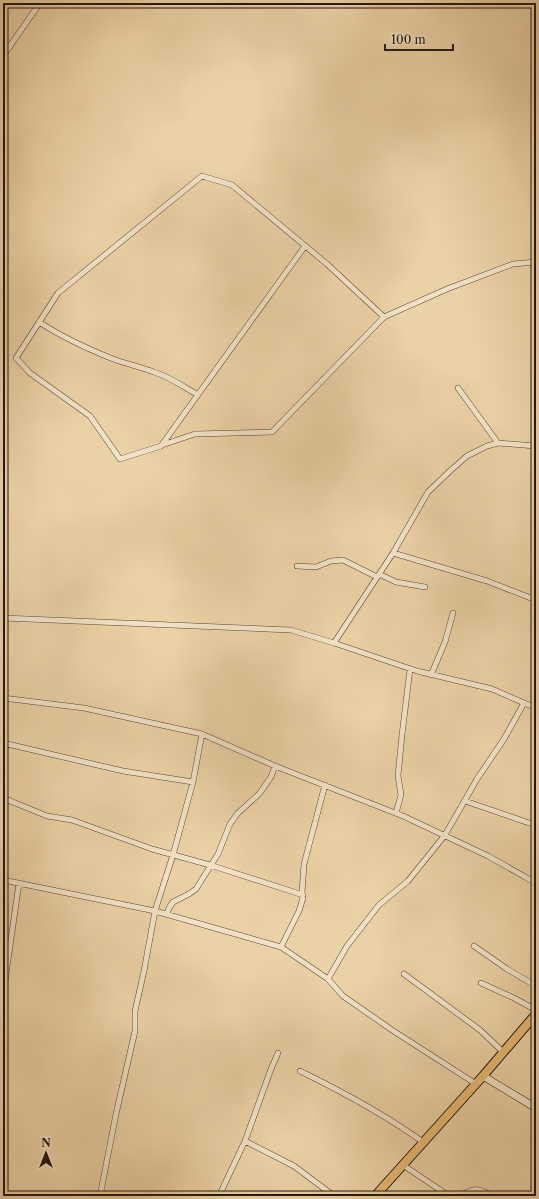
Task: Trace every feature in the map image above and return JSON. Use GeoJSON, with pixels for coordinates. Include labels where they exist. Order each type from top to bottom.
{"type":"FeatureCollection","features":[{"type":"Feature","properties":{"kind":"main road"},"geometry":{"type":"LineString","coordinates":[[375,1196],[476,1084],[536,1014]]}},
{"type":"Feature","properties":{"kind":"street"},"geometry":{"type":"LineString","coordinates":[[3,56],[40,3]]}},
{"type":"Feature","properties":{"kind":"street"},"geometry":{"type":"LineString","coordinates":[[384,317],[327,264],[232,185],[202,176],[58,293],[16,358],[30,373],[90,416],[120,459],[195,434],[272,432],[384,317],[447,289],[513,264],[536,262]]}},
{"type":"Feature","properties":{"kind":"street"},"geometry":{"type":"LineString","coordinates":[[161,446],[305,246]]}},
{"type":"Feature","properties":{"kind":"street"},"geometry":{"type":"LineString","coordinates":[[39,322],[50,330],[113,359],[155,372],[175,381],[198,395]]}},
{"type":"Feature","properties":{"kind":"street"},"geometry":{"type":"LineString","coordinates":[[458,388],[498,443]]}},
{"type":"Feature","properties":{"kind":"street"},"geometry":{"type":"LineString","coordinates":[[334,643],[393,553],[428,492],[467,456],[487,446],[498,443],[536,446]]}},
{"type":"Feature","properties":{"kind":"street"},"geometry":{"type":"LineString","coordinates":[[393,553],[488,581],[536,600]]}},
{"type":"Feature","properties":{"kind":"street"},"geometry":{"type":"LineString","coordinates":[[297,566],[316,566],[330,561],[343,560],[396,582],[425,587]]}},
{"type":"Feature","properties":{"kind":"street"},"geometry":{"type":"LineString","coordinates":[[431,675],[445,642],[452,614]]}},
{"type":"Feature","properties":{"kind":"street"},"geometry":{"type":"LineString","coordinates":[[3,618],[291,630],[410,669],[492,690],[536,708]]}},
{"type":"Feature","properties":{"kind":"street"},"geometry":{"type":"LineString","coordinates":[[396,813],[401,795],[398,776],[410,669]]}},
{"type":"Feature","properties":{"kind":"street"},"geometry":{"type":"LineString","coordinates":[[3,698],[84,708],[202,734],[275,766],[396,813],[445,835],[488,856],[536,884]]}},
{"type":"Feature","properties":{"kind":"street"},"geometry":{"type":"LineString","coordinates":[[328,979],[347,946],[379,905],[408,881],[445,835],[477,779],[504,739],[524,703]]}},
{"type":"Feature","properties":{"kind":"street"},"geometry":{"type":"LineString","coordinates":[[100,1196],[116,1114],[135,1031],[135,1011],[155,911],[173,855],[193,782],[202,734]]}},
{"type":"Feature","properties":{"kind":"street"},"geometry":{"type":"LineString","coordinates":[[3,759],[4,743],[123,771],[193,782]]}},
{"type":"Feature","properties":{"kind":"street"},"geometry":{"type":"LineString","coordinates":[[167,914],[173,902],[196,889],[218,854],[230,824],[238,813],[259,794],[275,766]]}},
{"type":"Feature","properties":{"kind":"street"},"geometry":{"type":"LineString","coordinates":[[281,948],[299,911],[303,898],[304,864],[324,785]]}},
{"type":"Feature","properties":{"kind":"street"},"geometry":{"type":"LineString","coordinates":[[3,798],[47,816],[83,823],[152,849],[210,865],[303,895]]}},
{"type":"Feature","properties":{"kind":"street"},"geometry":{"type":"LineString","coordinates":[[465,800],[532,824],[536,824]]}},
{"type":"Feature","properties":{"kind":"street"},"geometry":{"type":"LineString","coordinates":[[3,880],[155,911],[281,948],[328,979],[343,996],[392,1030],[476,1084]]}},
{"type":"Feature","properties":{"kind":"street"},"geometry":{"type":"LineString","coordinates":[[3,995],[20,883]]}},
{"type":"Feature","properties":{"kind":"street"},"geometry":{"type":"LineString","coordinates":[[474,946],[507,969],[536,986]]}},
{"type":"Feature","properties":{"kind":"street"},"geometry":{"type":"LineString","coordinates":[[404,974],[480,1030],[503,1052]]}},
{"type":"Feature","properties":{"kind":"street"},"geometry":{"type":"LineString","coordinates":[[481,983],[536,1010]]}},
{"type":"Feature","properties":{"kind":"street"},"geometry":{"type":"LineString","coordinates":[[219,1196],[245,1141],[271,1069],[278,1054]]}},
{"type":"Feature","properties":{"kind":"street"},"geometry":{"type":"LineString","coordinates":[[300,1071],[354,1098],[399,1125],[423,1142]]}},
{"type":"Feature","properties":{"kind":"street"},"geometry":{"type":"LineString","coordinates":[[483,1076],[536,1108]]}},
{"type":"Feature","properties":{"kind":"street"},"geometry":{"type":"LineString","coordinates":[[245,1141],[294,1166],[334,1196]]}},
{"type":"Feature","properties":{"kind":"street"},"geometry":{"type":"LineString","coordinates":[[403,1165],[449,1196]]}},
{"type":"Feature","properties":{"kind":"street"},"geometry":{"type":"LineString","coordinates":[[458,1196],[475,1188],[493,1196]]}}]}
